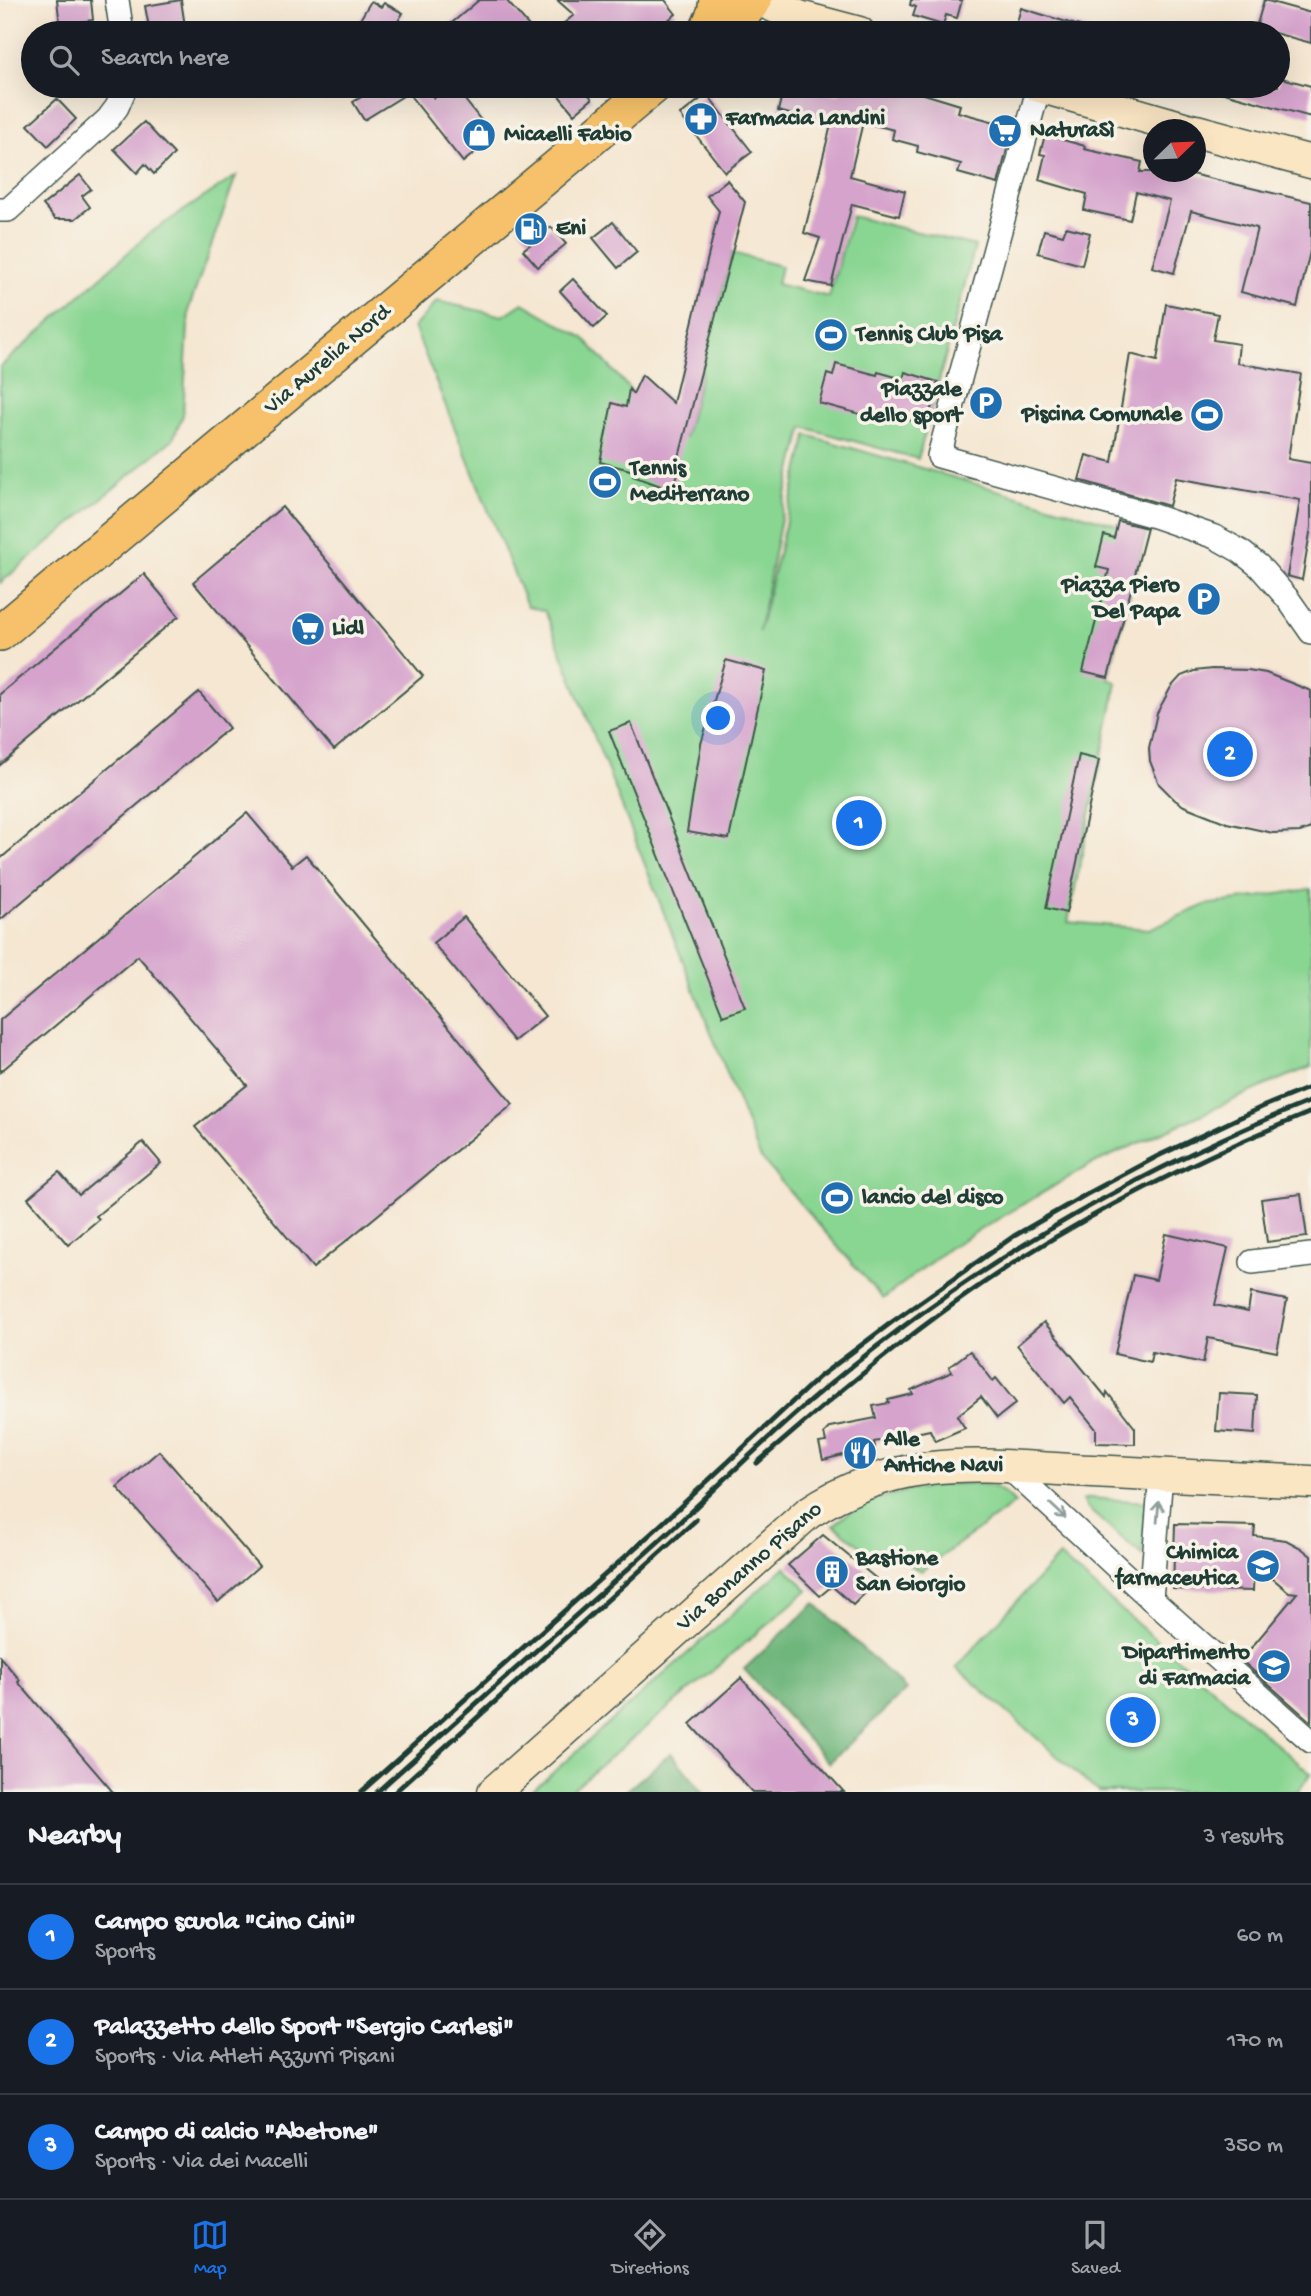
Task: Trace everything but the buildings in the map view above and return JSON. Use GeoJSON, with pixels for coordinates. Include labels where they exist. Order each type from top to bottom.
{"type":"FeatureCollection","features":[{"type":"Feature","properties":{"kind":"main road"},"geometry":{"type":"LineString","coordinates":[[711,21],[717,0]]}},
{"type":"Feature","properties":{"kind":"main road"},"geometry":{"type":"LineString","coordinates":[[736,21],[752,0],[761,0],[811,21]]}},
{"type":"Feature","properties":{"kind":"main road"},"geometry":{"type":"LineString","coordinates":[[813,0],[839,21]]}},
{"type":"Feature","properties":{"kind":"main road","name":"Via Aurelia Nord"},"geometry":{"type":"LineString","coordinates":[[0,633],[640,98]]}},
{"type":"Feature","properties":{"kind":"main road"},"geometry":{"type":"LineString","coordinates":[[1081,98],[1154,119]]}},
{"type":"Feature","properties":{"kind":"main road"},"geometry":{"type":"LineString","coordinates":[[1206,134],[1311,162]]}},
{"type":"Feature","properties":{"kind":"main road","name":"Via Bonanno Pisano"},"geometry":{"type":"LineString","coordinates":[[494,1792],[808,1513],[858,1485],[907,1470],[965,1464],[1311,1482]]}},
{"type":"Feature","properties":{"kind":"street"},"geometry":{"type":"LineString","coordinates":[[117,0],[120,21]]}},
{"type":"Feature","properties":{"kind":"street"},"geometry":{"type":"LineString","coordinates":[[0,210],[8,210],[108,119],[121,98]]}},
{"type":"Feature","properties":{"kind":"street"},"geometry":{"type":"LineString","coordinates":[[1036,98],[939,456],[1154,516],[1223,540],[1249,558],[1273,581],[1311,632]]}},
{"type":"Feature","properties":{"kind":"street"},"geometry":{"type":"LineString","coordinates":[[1252,1262],[1311,1255]]}},
{"type":"Feature","properties":{"kind":"street"},"geometry":{"type":"LineString","coordinates":[[1007,1466],[1311,1741]]}},
{"type":"Feature","properties":{"kind":"street"},"geometry":{"type":"LineString","coordinates":[[1151,1599],[1161,1474]]}},
{"type":"Feature","properties":{"kind":"green space"},"geometry":{"type":"Polygon","coordinates":[[[236,176],[189,308],[183,415],[173,439],[0,583],[0,367],[150,233],[236,176]]]}},
{"type":"Feature","properties":{"kind":"green space"},"geometry":{"type":"Polygon","coordinates":[[[852,216],[975,246],[918,459],[803,427],[785,498],[759,632],[807,435],[1146,533],[1108,678],[1117,683],[1068,922],[1149,929],[1205,905],[1311,889],[1311,1067],[1090,1165],[949,1248],[883,1299],[760,1157],[545,611],[527,606],[414,327],[437,301],[503,316],[523,303],[584,338],[651,413],[648,427],[685,437],[732,253],[781,266],[777,284],[829,297],[852,216]]]}},
{"type":"Feature","properties":{"kind":"green space"},"geometry":{"type":"Polygon","coordinates":[[[948,1484],[992,1486],[1015,1503],[921,1571],[895,1558],[883,1561],[874,1557],[834,1525],[859,1507],[873,1501],[902,1492],[948,1484]]]}},
{"type":"Feature","properties":{"kind":"green space"},"geometry":{"type":"Polygon","coordinates":[[[1090,1498],[1147,1502],[1142,1555],[1087,1508],[1083,1500],[1090,1498]]]}},
{"type":"Feature","properties":{"kind":"green space"},"geometry":{"type":"Polygon","coordinates":[[[1059,1556],[1311,1774],[1297,1792],[1098,1792],[956,1667],[1059,1556]]]}},
{"type":"Feature","properties":{"kind":"green space"},"geometry":{"type":"Polygon","coordinates":[[[785,1567],[808,1590],[569,1792],[531,1792],[785,1567]]]}},
{"type":"Feature","properties":{"kind":"green space"},"geometry":{"type":"Polygon","coordinates":[[[815,1603],[906,1690],[829,1763],[744,1669],[815,1603]]]}},
{"type":"Feature","properties":{"kind":"green space"},"geometry":{"type":"Polygon","coordinates":[[[671,1753],[703,1792],[625,1792],[671,1753]]]}},
{"type":"Feature","properties":{"kind":"railway"},"geometry":{"type":"LineString","coordinates":[[361,1792],[654,1531],[819,1377],[892,1322],[1014,1236],[1087,1194],[1158,1156],[1311,1087]]}},
{"type":"Feature","properties":{"kind":"railway"},"geometry":{"type":"LineString","coordinates":[[377,1792],[658,1542],[790,1419],[866,1355],[924,1311],[985,1269],[1112,1194],[1177,1160],[1311,1101]]}},
{"type":"Feature","properties":{"kind":"railway"},"geometry":{"type":"LineString","coordinates":[[757,1463],[888,1353],[956,1302],[1026,1255],[1166,1178],[1311,1112]]}},
{"type":"Feature","properties":{"kind":"railway"},"geometry":{"type":"LineString","coordinates":[[395,1792],[696,1520]]}},
{"type":"Feature","properties":{"kind":"place","name":"Farmacia Landini"},"geometry":{"type":"Point","coordinates":[701,119]}},
{"type":"Feature","properties":{"kind":"place","name":"NaturaSì"},"geometry":{"type":"Point","coordinates":[1005,131]}},
{"type":"Feature","properties":{"kind":"place","name":"Micaelli Fabio"},"geometry":{"type":"Point","coordinates":[479,135]}},
{"type":"Feature","properties":{"kind":"place","name":"Eni"},"geometry":{"type":"Point","coordinates":[531,229]}},
{"type":"Feature","properties":{"kind":"place","name":"Tennis Club Pisa"},"geometry":{"type":"Point","coordinates":[831,335]}},
{"type":"Feature","properties":{"kind":"place","name":"Piazzale dello sport"},"geometry":{"type":"Point","coordinates":[986,403]}},
{"type":"Feature","properties":{"kind":"place","name":"Piscina Comunale"},"geometry":{"type":"Point","coordinates":[1207,415]}},
{"type":"Feature","properties":{"kind":"place","name":"Tennis Mediterrano"},"geometry":{"type":"Point","coordinates":[605,482]}},
{"type":"Feature","properties":{"kind":"place","name":"Piazza Piero Del Papa"},"geometry":{"type":"Point","coordinates":[1204,599]}},
{"type":"Feature","properties":{"kind":"place","name":"Lidl"},"geometry":{"type":"Point","coordinates":[308,629]}},
{"type":"Feature","properties":{"kind":"place","name":"Palazzetto dello Sport \"Sergio Carlesi\""},"geometry":{"type":"Point","coordinates":[1230,754]}},
{"type":"Feature","properties":{"kind":"place","name":"Campo scuola \"Cino Cini\""},"geometry":{"type":"Point","coordinates":[859,823]}},
{"type":"Feature","properties":{"kind":"place","name":"lancio del disco"},"geometry":{"type":"Point","coordinates":[837,1198]}},
{"type":"Feature","properties":{"kind":"place","name":"Alle Antiche Navi"},"geometry":{"type":"Point","coordinates":[860,1453]}},
{"type":"Feature","properties":{"kind":"place","name":"Chimica farmaceutica"},"geometry":{"type":"Point","coordinates":[1263,1566]}},
{"type":"Feature","properties":{"kind":"place","name":"Bastione San Giorgio"},"geometry":{"type":"Point","coordinates":[832,1572]}},
{"type":"Feature","properties":{"kind":"place","name":"Dipartimento di Farmacia"},"geometry":{"type":"Point","coordinates":[1274,1666]}},
{"type":"Feature","properties":{"kind":"place","name":"Campo di calcio \"Abetone\""},"geometry":{"type":"Point","coordinates":[1133,1720]}}]}
